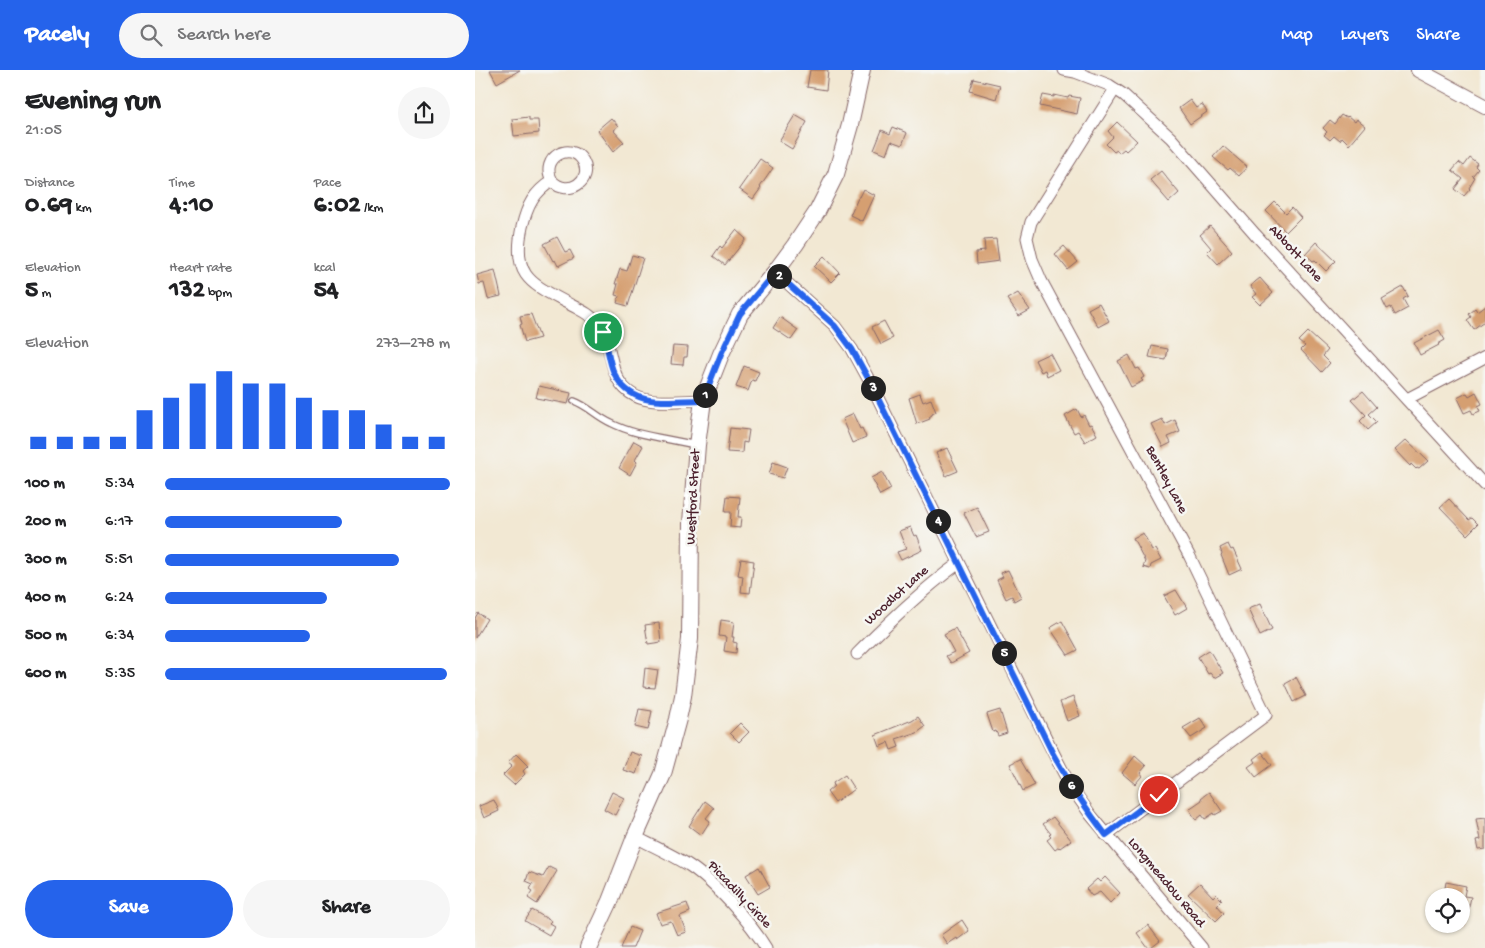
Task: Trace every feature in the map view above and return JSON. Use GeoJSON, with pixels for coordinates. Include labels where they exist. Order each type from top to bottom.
{"type":"FeatureCollection","features":[{"type":"Feature","properties":{"kind":"main road","name":"Westford Street"},"geometry":{"type":"LineString","coordinates":[[588,948],[610,901],[635,837],[663,774],[672,745],[683,696],[690,640],[691,523],[697,445],[703,400],[721,354],[740,314],[775,272],[817,212],[836,174],[850,125],[862,70]]}},
{"type":"Feature","properties":{"kind":"street","name":"Abbott Lane"},"geometry":{"type":"LineString","coordinates":[[1064,70],[1075,72],[1109,85],[1124,95],[1171,138],[1255,234],[1485,485]]}},
{"type":"Feature","properties":{"kind":"street"},"geometry":{"type":"LineString","coordinates":[[1418,70],[1485,106]]}},
{"type":"Feature","properties":{"kind":"street","name":"Bentley Lane"},"geometry":{"type":"LineString","coordinates":[[1106,835],[1266,715],[1190,557],[1031,259],[1027,238],[1031,222],[1115,89]]}},
{"type":"Feature","properties":{"kind":"street"},"geometry":{"type":"LineString","coordinates":[[552,181],[535,195],[525,216],[519,249],[520,262],[525,274],[538,286],[595,320],[603,332],[615,373],[620,382],[633,395],[652,401],[703,400]]}},
{"type":"Feature","properties":{"kind":"street","name":"Longmeadow Road"},"geometry":{"type":"LineString","coordinates":[[775,272],[835,326],[852,349],[1071,787],[1106,835],[1202,948]]}},
{"type":"Feature","properties":{"kind":"street"},"geometry":{"type":"LineString","coordinates":[[1407,399],[1485,358]]}},
{"type":"Feature","properties":{"kind":"street","name":"Woodlot Lane"},"geometry":{"type":"LineString","coordinates":[[857,654],[903,609],[959,563]]}},
{"type":"Feature","properties":{"kind":"street","name":"Piccadilly Circle"},"geometry":{"type":"LineString","coordinates":[[635,837],[690,866],[718,891],[759,937],[766,948]]}},
{"type":"Feature","properties":{"kind":"lane"},"geometry":{"type":"LineString","coordinates":[[574,400],[585,405],[611,424],[644,434],[697,445]]}},
{"type":"Feature","properties":{"kind":"building"},"geometry":{"type":"Polygon","coordinates":[[[490,70],[520,70],[497,83],[490,70]]]}},
{"type":"Feature","properties":{"kind":"building"},"geometry":{"type":"Polygon","coordinates":[[[810,70],[828,70],[826,90],[807,87],[810,70]]]}},
{"type":"Feature","properties":{"kind":"building"},"geometry":{"type":"Polygon","coordinates":[[[974,79],[1000,85],[996,99],[970,91],[974,79]]]}},
{"type":"Feature","properties":{"kind":"building"},"geometry":{"type":"Polygon","coordinates":[[[1043,95],[1080,98],[1077,114],[1040,106],[1043,95]]]}},
{"type":"Feature","properties":{"kind":"building"},"geometry":{"type":"Polygon","coordinates":[[[1190,100],[1196,108],[1202,104],[1207,112],[1190,124],[1179,108],[1190,100]]]}},
{"type":"Feature","properties":{"kind":"building"},"geometry":{"type":"Polygon","coordinates":[[[795,115],[807,122],[792,149],[779,141],[795,115]]]}},
{"type":"Feature","properties":{"kind":"building"},"geometry":{"type":"Polygon","coordinates":[[[1342,115],[1354,122],[1356,119],[1365,126],[1349,145],[1342,138],[1340,141],[1334,136],[1330,140],[1324,135],[1327,132],[1323,128],[1330,120],[1335,124],[1342,115]]]}},
{"type":"Feature","properties":{"kind":"building"},"geometry":{"type":"Polygon","coordinates":[[[529,117],[529,120],[538,120],[539,133],[514,136],[512,119],[529,117]]]}},
{"type":"Feature","properties":{"kind":"building"},"geometry":{"type":"Polygon","coordinates":[[[611,118],[618,126],[613,130],[624,142],[613,152],[597,130],[611,118]]]}},
{"type":"Feature","properties":{"kind":"building"},"geometry":{"type":"Polygon","coordinates":[[[1117,122],[1137,141],[1126,151],[1124,149],[1119,153],[1117,150],[1114,152],[1106,144],[1113,137],[1108,131],[1117,122]]]}},
{"type":"Feature","properties":{"kind":"building"},"geometry":{"type":"Polygon","coordinates":[[[893,127],[907,133],[902,145],[891,141],[886,155],[874,150],[882,130],[890,134],[893,127]]]}},
{"type":"Feature","properties":{"kind":"building"},"geometry":{"type":"Polygon","coordinates":[[[1223,146],[1247,167],[1239,176],[1230,168],[1228,170],[1213,157],[1223,146]]]}},
{"type":"Feature","properties":{"kind":"building"},"geometry":{"type":"Polygon","coordinates":[[[1470,158],[1478,164],[1476,167],[1479,170],[1473,177],[1475,178],[1470,189],[1464,196],[1455,189],[1463,179],[1452,170],[1459,162],[1464,166],[1470,158]]]}},
{"type":"Feature","properties":{"kind":"building"},"geometry":{"type":"Polygon","coordinates":[[[760,159],[773,168],[753,199],[739,189],[760,159]]]}},
{"type":"Feature","properties":{"kind":"building"},"geometry":{"type":"Polygon","coordinates":[[[1161,171],[1179,193],[1169,202],[1150,180],[1161,171]]]}},
{"type":"Feature","properties":{"kind":"building"},"geometry":{"type":"Polygon","coordinates":[[[863,189],[874,195],[862,221],[850,215],[863,189]]]}},
{"type":"Feature","properties":{"kind":"building"},"geometry":{"type":"Polygon","coordinates":[[[1275,202],[1286,213],[1292,207],[1301,217],[1286,232],[1266,211],[1275,202]]]}},
{"type":"Feature","properties":{"kind":"building"},"geometry":{"type":"Polygon","coordinates":[[[1210,226],[1232,251],[1218,264],[1207,252],[1211,248],[1200,235],[1210,226]]]}},
{"type":"Feature","properties":{"kind":"building"},"geometry":{"type":"Polygon","coordinates":[[[736,230],[746,239],[725,265],[713,256],[736,230]]]}},
{"type":"Feature","properties":{"kind":"building"},"geometry":{"type":"Polygon","coordinates":[[[557,237],[565,252],[570,250],[574,258],[558,266],[555,260],[553,261],[544,244],[557,237]]]}},
{"type":"Feature","properties":{"kind":"building"},"geometry":{"type":"Polygon","coordinates":[[[996,239],[999,261],[977,264],[976,252],[985,251],[984,240],[996,239]]]}},
{"type":"Feature","properties":{"kind":"building"},"geometry":{"type":"Polygon","coordinates":[[[1316,242],[1336,261],[1326,271],[1315,260],[1313,261],[1305,254],[1316,242]]]}},
{"type":"Feature","properties":{"kind":"building"},"geometry":{"type":"Polygon","coordinates":[[[1064,246],[1078,262],[1068,270],[1055,254],[1064,246]]]}},
{"type":"Feature","properties":{"kind":"building"},"geometry":{"type":"Polygon","coordinates":[[[632,255],[643,258],[628,306],[617,303],[619,296],[615,295],[618,284],[615,284],[620,269],[627,271],[632,255]]]}},
{"type":"Feature","properties":{"kind":"building"},"geometry":{"type":"Polygon","coordinates":[[[824,256],[840,273],[831,282],[814,266],[824,256]]]}},
{"type":"Feature","properties":{"kind":"building"},"geometry":{"type":"Polygon","coordinates":[[[495,270],[501,296],[488,299],[484,283],[479,284],[477,275],[495,270]]]}},
{"type":"Feature","properties":{"kind":"building"},"geometry":{"type":"Polygon","coordinates":[[[1260,278],[1273,293],[1260,305],[1252,297],[1256,294],[1250,286],[1260,278]]]}},
{"type":"Feature","properties":{"kind":"building"},"geometry":{"type":"Polygon","coordinates":[[[1403,287],[1408,296],[1403,299],[1408,308],[1395,315],[1391,307],[1387,309],[1382,299],[1403,287]]]}},
{"type":"Feature","properties":{"kind":"building"},"geometry":{"type":"Polygon","coordinates":[[[1018,293],[1030,310],[1019,316],[1007,299],[1018,293]]]}},
{"type":"Feature","properties":{"kind":"building"},"geometry":{"type":"Polygon","coordinates":[[[1099,303],[1109,321],[1098,327],[1088,309],[1099,303]]]}},
{"type":"Feature","properties":{"kind":"building"},"geometry":{"type":"Polygon","coordinates":[[[1485,306],[1485,322],[1474,330],[1467,320],[1471,317],[1469,314],[1475,309],[1477,312],[1485,306]]]}},
{"type":"Feature","properties":{"kind":"building"},"geometry":{"type":"Polygon","coordinates":[[[531,314],[540,338],[525,342],[520,325],[522,324],[520,316],[531,314]]]}},
{"type":"Feature","properties":{"kind":"building"},"geometry":{"type":"Polygon","coordinates":[[[780,317],[798,330],[791,340],[773,328],[780,317]]]}},
{"type":"Feature","properties":{"kind":"building"},"geometry":{"type":"Polygon","coordinates":[[[884,321],[893,338],[881,344],[872,327],[884,321]]]}},
{"type":"Feature","properties":{"kind":"building"},"geometry":{"type":"Polygon","coordinates":[[[1439,330],[1445,340],[1420,355],[1414,343],[1439,330]]]}},
{"type":"Feature","properties":{"kind":"building"},"geometry":{"type":"Polygon","coordinates":[[[1308,332],[1328,350],[1323,356],[1330,363],[1322,372],[1301,350],[1305,346],[1299,341],[1308,332]]]}},
{"type":"Feature","properties":{"kind":"building"},"geometry":{"type":"Polygon","coordinates":[[[673,346],[688,347],[687,357],[684,357],[683,365],[671,364],[673,346]]]}},
{"type":"Feature","properties":{"kind":"building"},"geometry":{"type":"Polygon","coordinates":[[[1152,346],[1168,349],[1166,360],[1149,357],[1152,346]]]}},
{"type":"Feature","properties":{"kind":"building"},"geometry":{"type":"Polygon","coordinates":[[[1050,353],[1059,370],[1047,376],[1045,370],[1041,372],[1035,360],[1050,353]]]}},
{"type":"Feature","properties":{"kind":"building"},"geometry":{"type":"Polygon","coordinates":[[[1129,355],[1136,369],[1139,368],[1144,377],[1141,379],[1143,381],[1131,387],[1118,361],[1129,355]]]}},
{"type":"Feature","properties":{"kind":"building"},"geometry":{"type":"Polygon","coordinates":[[[744,366],[759,372],[755,381],[752,380],[748,391],[736,387],[744,366]]]}},
{"type":"Feature","properties":{"kind":"building"},"geometry":{"type":"Polygon","coordinates":[[[539,386],[571,393],[568,404],[536,398],[539,386]]]}},
{"type":"Feature","properties":{"kind":"building"},"geometry":{"type":"Polygon","coordinates":[[[1363,391],[1377,407],[1369,414],[1377,422],[1368,430],[1360,421],[1366,415],[1352,400],[1363,391]]]}},
{"type":"Feature","properties":{"kind":"building"},"geometry":{"type":"Polygon","coordinates":[[[1476,392],[1482,404],[1478,406],[1480,411],[1473,414],[1471,410],[1464,413],[1457,398],[1467,393],[1469,396],[1476,392]]]}},
{"type":"Feature","properties":{"kind":"building"},"geometry":{"type":"Polygon","coordinates":[[[920,394],[923,402],[931,399],[936,412],[929,417],[930,419],[917,424],[909,398],[920,394]]]}},
{"type":"Feature","properties":{"kind":"building"},"geometry":{"type":"Polygon","coordinates":[[[1077,409],[1081,417],[1084,415],[1089,425],[1091,424],[1097,435],[1085,442],[1078,431],[1074,433],[1065,416],[1077,409]]]}},
{"type":"Feature","properties":{"kind":"building"},"geometry":{"type":"Polygon","coordinates":[[[853,414],[866,437],[852,443],[842,419],[853,414]]]}},
{"type":"Feature","properties":{"kind":"building"},"geometry":{"type":"Polygon","coordinates":[[[1162,419],[1165,425],[1175,420],[1180,432],[1168,437],[1171,443],[1163,447],[1151,424],[1162,419]]]}},
{"type":"Feature","properties":{"kind":"building"},"geometry":{"type":"Polygon","coordinates":[[[730,428],[749,430],[747,443],[743,442],[742,453],[727,452],[730,428]]]}},
{"type":"Feature","properties":{"kind":"building"},"geometry":{"type":"Polygon","coordinates":[[[1406,440],[1428,461],[1419,469],[1416,469],[1411,464],[1410,466],[1395,450],[1406,440]]]}},
{"type":"Feature","properties":{"kind":"building"},"geometry":{"type":"Polygon","coordinates":[[[634,441],[643,446],[635,460],[637,462],[630,475],[619,468],[634,441]]]}},
{"type":"Feature","properties":{"kind":"building"},"geometry":{"type":"Polygon","coordinates":[[[947,448],[958,471],[946,476],[936,453],[947,448]]]}},
{"type":"Feature","properties":{"kind":"building"},"geometry":{"type":"Polygon","coordinates":[[[773,462],[787,467],[783,478],[769,474],[773,462]]]}},
{"type":"Feature","properties":{"kind":"building"},"geometry":{"type":"Polygon","coordinates":[[[882,472],[891,489],[880,495],[871,478],[882,472]]]}},
{"type":"Feature","properties":{"kind":"building"},"geometry":{"type":"Polygon","coordinates":[[[727,496],[740,497],[738,517],[741,517],[740,528],[730,527],[731,512],[725,512],[727,496]]]}},
{"type":"Feature","properties":{"kind":"building"},"geometry":{"type":"Polygon","coordinates":[[[1449,499],[1469,520],[1472,518],[1478,524],[1467,535],[1440,507],[1449,499]]]}},
{"type":"Feature","properties":{"kind":"building"},"geometry":{"type":"Polygon","coordinates":[[[977,507],[989,532],[976,537],[964,513],[977,507]]]}},
{"type":"Feature","properties":{"kind":"building"},"geometry":{"type":"Polygon","coordinates":[[[910,527],[914,536],[916,535],[922,550],[901,560],[897,552],[906,549],[899,531],[910,527]]]}},
{"type":"Feature","properties":{"kind":"building"},"geometry":{"type":"Polygon","coordinates":[[[1143,533],[1152,550],[1155,549],[1161,560],[1151,565],[1150,569],[1143,567],[1145,561],[1133,538],[1143,533]]]}},
{"type":"Feature","properties":{"kind":"building"},"geometry":{"type":"Polygon","coordinates":[[[1228,544],[1231,550],[1233,549],[1242,569],[1229,575],[1220,548],[1228,544]]]}},
{"type":"Feature","properties":{"kind":"building"},"geometry":{"type":"Polygon","coordinates":[[[741,559],[754,561],[750,593],[741,592],[743,576],[738,575],[741,559]]]}},
{"type":"Feature","properties":{"kind":"building"},"geometry":{"type":"Polygon","coordinates":[[[1008,570],[1021,597],[1014,601],[1012,596],[1006,599],[997,580],[1003,577],[1001,573],[1008,570]]]}},
{"type":"Feature","properties":{"kind":"building"},"geometry":{"type":"Polygon","coordinates":[[[1176,590],[1187,608],[1175,615],[1164,596],[1176,590]]]}},
{"type":"Feature","properties":{"kind":"building"},"geometry":{"type":"Polygon","coordinates":[[[1260,604],[1272,630],[1260,636],[1248,609],[1260,604]]]}},
{"type":"Feature","properties":{"kind":"building"},"geometry":{"type":"Polygon","coordinates":[[[478,613],[487,619],[475,638],[475,618],[478,613]]]}},
{"type":"Feature","properties":{"kind":"building"},"geometry":{"type":"Polygon","coordinates":[[[721,620],[734,622],[732,637],[734,637],[733,642],[737,643],[736,653],[724,651],[726,637],[719,636],[721,620]]]}},
{"type":"Feature","properties":{"kind":"building"},"geometry":{"type":"Polygon","coordinates":[[[1062,621],[1078,650],[1068,655],[1050,628],[1062,621]]]}},
{"type":"Feature","properties":{"kind":"building"},"geometry":{"type":"Polygon","coordinates":[[[659,623],[661,642],[648,644],[645,625],[659,623]]]}},
{"type":"Feature","properties":{"kind":"building"},"geometry":{"type":"Polygon","coordinates":[[[955,628],[969,653],[951,663],[946,656],[954,652],[944,634],[955,628]]]}},
{"type":"Feature","properties":{"kind":"building"},"geometry":{"type":"Polygon","coordinates":[[[1209,650],[1223,673],[1214,678],[1210,673],[1208,674],[1198,657],[1209,650]]]}},
{"type":"Feature","properties":{"kind":"building"},"geometry":{"type":"Polygon","coordinates":[[[645,668],[658,670],[655,688],[643,687],[645,668]]]}},
{"type":"Feature","properties":{"kind":"building"},"geometry":{"type":"Polygon","coordinates":[[[1296,677],[1306,696],[1294,702],[1285,683],[1296,677]]]}},
{"type":"Feature","properties":{"kind":"building"},"geometry":{"type":"Polygon","coordinates":[[[1073,697],[1080,716],[1067,721],[1060,702],[1073,697]]]}},
{"type":"Feature","properties":{"kind":"building"},"geometry":{"type":"Polygon","coordinates":[[[639,709],[652,711],[648,730],[635,727],[639,709]]]}},
{"type":"Feature","properties":{"kind":"building"},"geometry":{"type":"Polygon","coordinates":[[[1000,710],[1007,733],[998,736],[996,731],[993,732],[987,714],[1000,710]]]}},
{"type":"Feature","properties":{"kind":"building"},"geometry":{"type":"Polygon","coordinates":[[[918,716],[925,726],[917,732],[896,739],[899,747],[891,750],[888,742],[879,746],[875,735],[918,716]]]}},
{"type":"Feature","properties":{"kind":"building"},"geometry":{"type":"Polygon","coordinates":[[[1200,718],[1207,728],[1191,738],[1183,728],[1200,718]]]}},
{"type":"Feature","properties":{"kind":"building"},"geometry":{"type":"Polygon","coordinates":[[[740,723],[749,732],[739,742],[730,733],[740,723]]]}},
{"type":"Feature","properties":{"kind":"building"},"geometry":{"type":"Polygon","coordinates":[[[630,752],[642,756],[636,774],[623,770],[630,752]]]}},
{"type":"Feature","properties":{"kind":"building"},"geometry":{"type":"Polygon","coordinates":[[[1262,752],[1272,765],[1256,777],[1248,767],[1255,762],[1253,759],[1262,752]]]}},
{"type":"Feature","properties":{"kind":"building"},"geometry":{"type":"Polygon","coordinates":[[[516,754],[528,766],[523,771],[525,774],[514,785],[503,775],[512,766],[508,763],[516,754]]]}},
{"type":"Feature","properties":{"kind":"building"},"geometry":{"type":"Polygon","coordinates":[[[1135,756],[1146,766],[1140,773],[1142,776],[1135,784],[1122,773],[1135,756]]]}},
{"type":"Feature","properties":{"kind":"building"},"geometry":{"type":"Polygon","coordinates":[[[1020,759],[1035,785],[1023,791],[1010,764],[1020,759]]]}},
{"type":"Feature","properties":{"kind":"building"},"geometry":{"type":"Polygon","coordinates":[[[845,775],[854,789],[835,803],[827,792],[834,786],[833,783],[845,775]]]}},
{"type":"Feature","properties":{"kind":"building"},"geometry":{"type":"Polygon","coordinates":[[[612,792],[624,798],[615,815],[604,809],[612,792]]]}},
{"type":"Feature","properties":{"kind":"building"},"geometry":{"type":"Polygon","coordinates":[[[1209,792],[1222,811],[1215,815],[1214,813],[1205,819],[1202,815],[1196,820],[1189,809],[1202,800],[1201,798],[1209,792]]]}},
{"type":"Feature","properties":{"kind":"building"},"geometry":{"type":"Polygon","coordinates":[[[494,800],[499,811],[484,818],[479,806],[494,800]]]}},
{"type":"Feature","properties":{"kind":"building"},"geometry":{"type":"Polygon","coordinates":[[[705,801],[714,808],[706,818],[710,821],[701,835],[689,826],[705,801]]]}},
{"type":"Feature","properties":{"kind":"building"},"geometry":{"type":"Polygon","coordinates":[[[1053,817],[1071,840],[1055,850],[1047,840],[1051,837],[1049,835],[1051,834],[1043,824],[1053,817]]]}},
{"type":"Feature","properties":{"kind":"building"},"geometry":{"type":"Polygon","coordinates":[[[1485,818],[1485,849],[1478,850],[1476,841],[1480,840],[1476,819],[1485,818]]]}},
{"type":"Feature","properties":{"kind":"building"},"geometry":{"type":"Polygon","coordinates":[[[549,867],[557,871],[537,904],[528,898],[533,891],[530,889],[533,884],[526,881],[529,872],[543,877],[549,867]]]}},
{"type":"Feature","properties":{"kind":"building"},"geometry":{"type":"Polygon","coordinates":[[[759,867],[770,887],[758,894],[746,875],[759,867]]]}},
{"type":"Feature","properties":{"kind":"building"},"geometry":{"type":"Polygon","coordinates":[[[1105,877],[1120,893],[1110,903],[1100,892],[1092,896],[1086,889],[1097,879],[1100,882],[1105,877]]]}},
{"type":"Feature","properties":{"kind":"building"},"geometry":{"type":"Polygon","coordinates":[[[1446,882],[1466,886],[1466,888],[1445,888],[1446,882]]]}},
{"type":"Feature","properties":{"kind":"building"},"geometry":{"type":"Polygon","coordinates":[[[1200,883],[1213,897],[1216,894],[1222,900],[1217,905],[1224,913],[1216,921],[1188,894],[1200,883]]]}},
{"type":"Feature","properties":{"kind":"building"},"geometry":{"type":"Polygon","coordinates":[[[687,903],[690,912],[680,916],[686,932],[677,935],[671,921],[660,924],[656,913],[687,903]]]}},
{"type":"Feature","properties":{"kind":"building"},"geometry":{"type":"Polygon","coordinates":[[[532,910],[551,921],[549,923],[554,926],[549,935],[525,921],[532,910]]]}},
{"type":"Feature","properties":{"kind":"building"},"geometry":{"type":"Polygon","coordinates":[[[962,920],[969,931],[957,940],[956,938],[947,944],[941,935],[962,920]]]}},
{"type":"Feature","properties":{"kind":"building"},"geometry":{"type":"Polygon","coordinates":[[[1148,925],[1160,941],[1151,948],[1148,948],[1137,933],[1148,925]]]}},
{"type":"Feature","properties":{"kind":"building"},"geometry":{"type":"Polygon","coordinates":[[[630,927],[640,931],[633,948],[621,948],[630,927]]]}},
{"type":"Feature","properties":{"kind":"route"},"geometry":{"type":"LineString","coordinates":[[603,332],[615,373],[626,390],[633,395],[652,401],[703,400],[721,354],[740,314],[775,272],[835,326],[852,349],[1053,754],[1071,787],[1090,814],[1106,835],[1159,795]]}}]}
